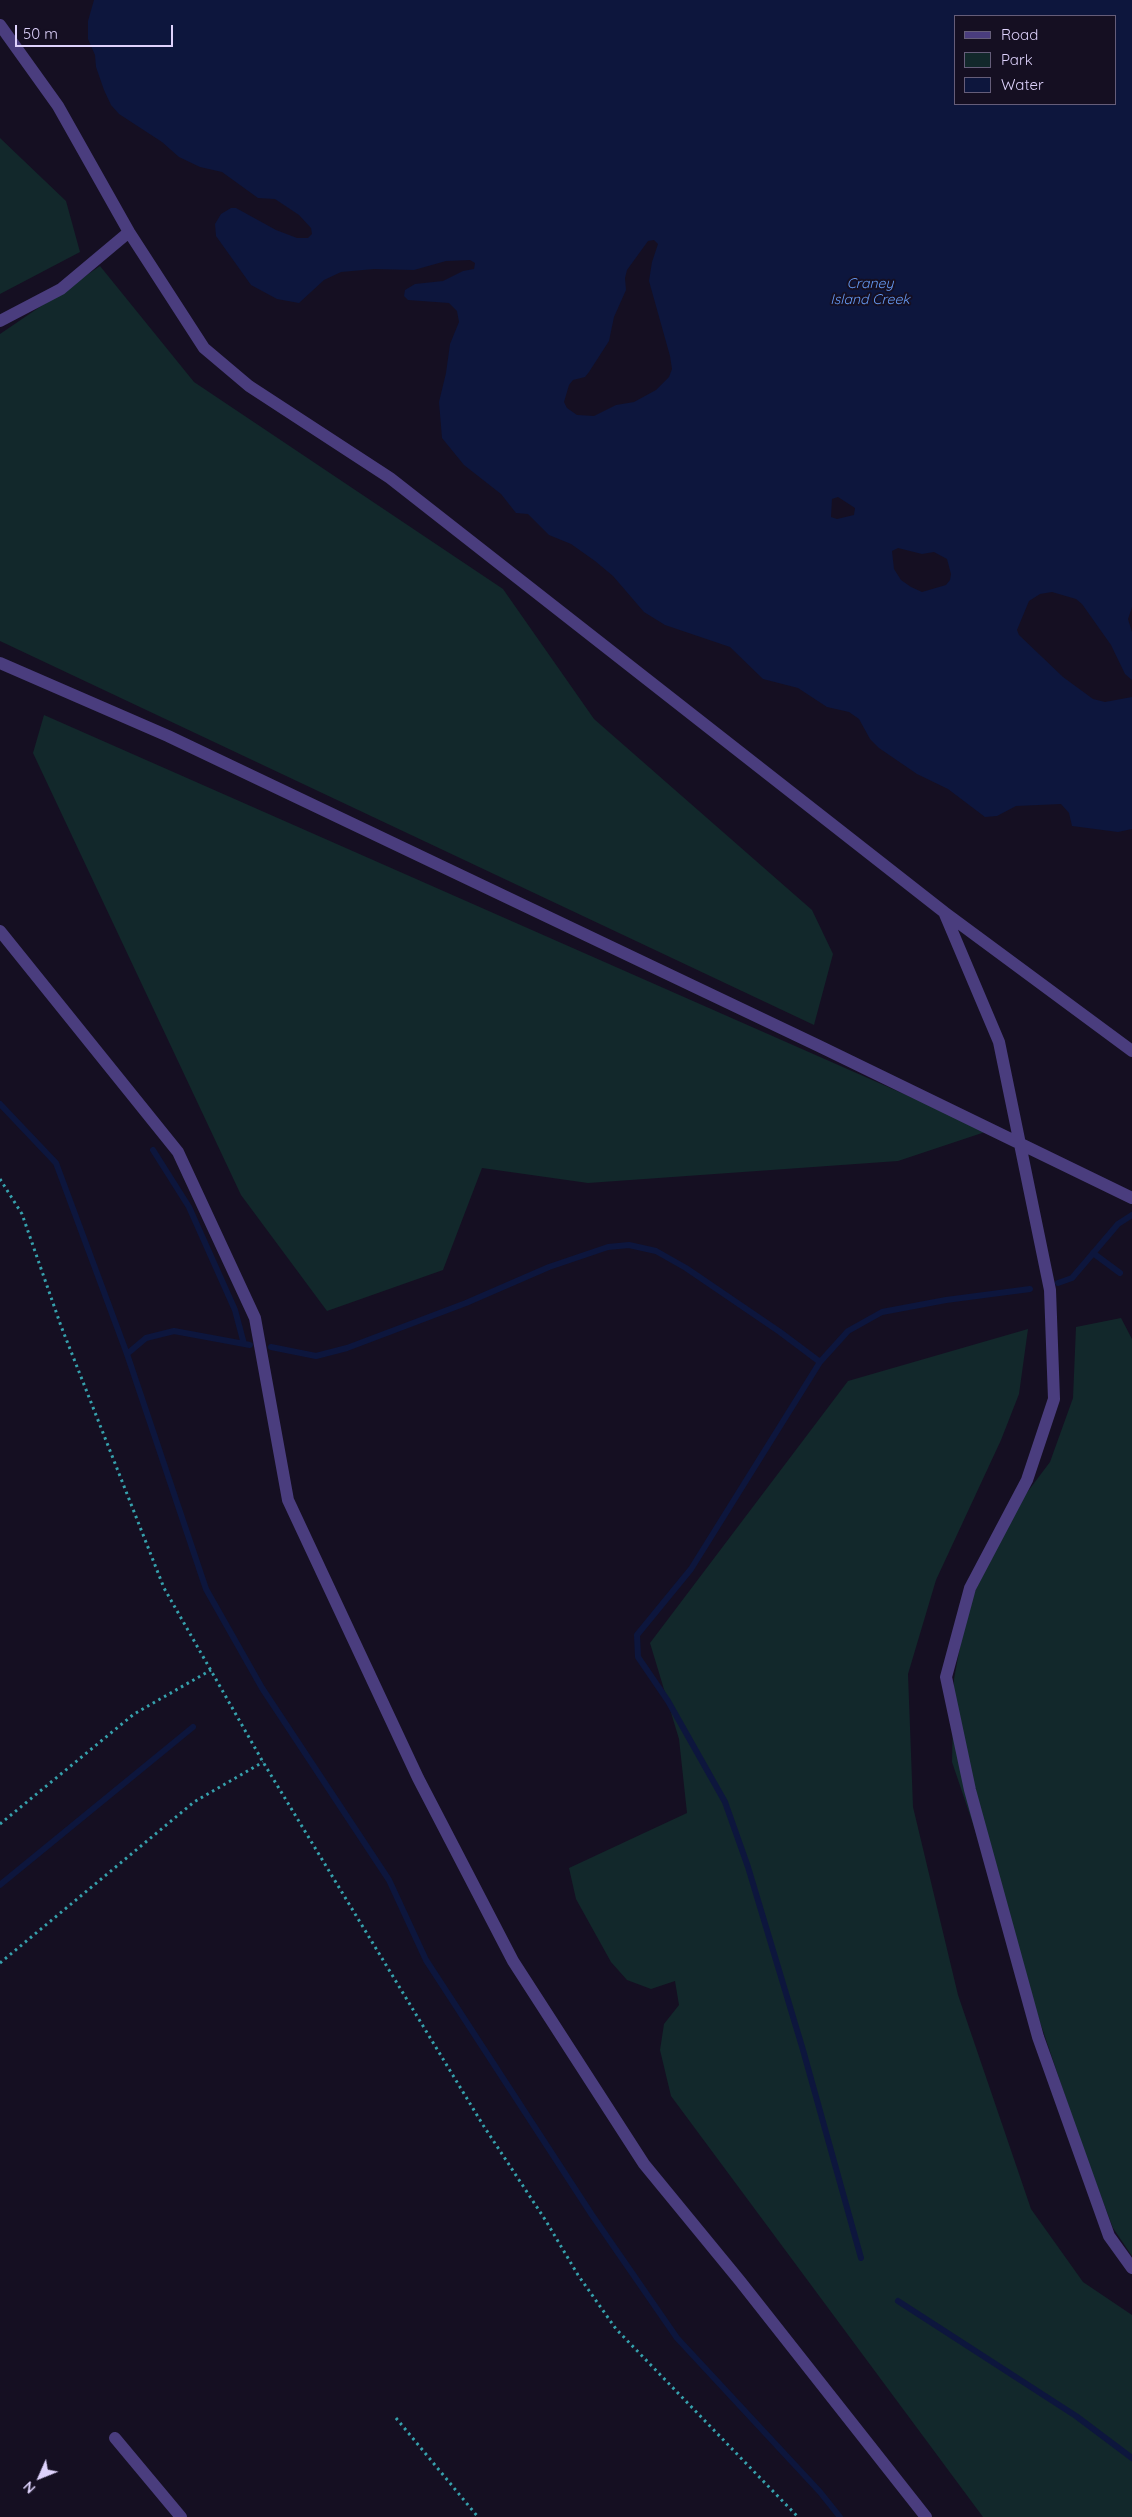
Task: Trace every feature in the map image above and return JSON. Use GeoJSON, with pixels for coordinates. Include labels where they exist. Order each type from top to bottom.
{"type":"FeatureCollection","features":[{"type":"Feature","properties":{"kind":"lane"},"geometry":{"type":"LineString","coordinates":[[0,24],[58,106],[129,232],[204,348],[249,386],[390,478],[944,912],[1132,1051]]}},
{"type":"Feature","properties":{"kind":"lane"},"geometry":{"type":"LineString","coordinates":[[0,321],[61,289],[129,232]]}},
{"type":"Feature","properties":{"kind":"lane"},"geometry":{"type":"LineString","coordinates":[[0,662],[168,736],[1132,1198]]}},
{"type":"Feature","properties":{"kind":"lane"},"geometry":{"type":"LineString","coordinates":[[944,912],[999,1042],[1050,1290],[1054,1399],[1027,1480],[970,1588],[946,1677],[970,1790],[1038,2037],[1110,2236],[1132,2268]]}},
{"type":"Feature","properties":{"kind":"lane"},"geometry":{"type":"LineString","coordinates":[[0,931],[178,1152],[255,1318],[288,1500],[418,1778],[513,1962],[644,2164],[740,2281],[926,2517]]}},
{"type":"Feature","properties":{"kind":"lane"},"geometry":{"type":"LineString","coordinates":[[115,2438],[181,2517]]}},
{"type":"Feature","properties":{"kind":"path"},"geometry":{"type":"LineString","coordinates":[[0,1179],[22,1214],[61,1326],[164,1588],[263,1762],[482,2125],[546,2221],[578,2276],[616,2330],[798,2517]]}},
{"type":"Feature","properties":{"kind":"path"},"geometry":{"type":"LineString","coordinates":[[0,1824],[134,1714],[211,1670]]}},
{"type":"Feature","properties":{"kind":"path"},"geometry":{"type":"LineString","coordinates":[[0,1963],[194,1802],[263,1762]]}},
{"type":"Feature","properties":{"kind":"path"},"geometry":{"type":"LineString","coordinates":[[396,2418],[478,2517]]}},
{"type":"Feature","properties":{"kind":"green space"},"geometry":{"type":"Polygon","coordinates":[[[0,138],[66,201],[80,252],[0,294],[0,138]]]}},
{"type":"Feature","properties":{"kind":"green space"},"geometry":{"type":"Polygon","coordinates":[[[100,266],[194,382],[503,589],[594,719],[812,910],[833,954],[814,1025],[0,641],[0,334],[100,266]]]}},
{"type":"Feature","properties":{"kind":"green space"},"geometry":{"type":"Polygon","coordinates":[[[44,715],[988,1131],[898,1161],[588,1183],[482,1168],[443,1270],[327,1311],[241,1195],[33,753],[44,715]]]}},
{"type":"Feature","properties":{"kind":"green space"},"geometry":{"type":"Polygon","coordinates":[[[1121,1318],[1132,1339],[1132,2256],[1113,2228],[1082,2146],[952,1762],[954,1679],[967,1609],[1007,1519],[1050,1462],[1073,1398],[1076,1327],[1121,1318]]]}},
{"type":"Feature","properties":{"kind":"green space"},"geometry":{"type":"Polygon","coordinates":[[[1028,1329],[1019,1394],[1001,1440],[936,1580],[908,1674],[913,1807],[958,1995],[1031,2209],[1083,2282],[1132,2315],[1132,2517],[983,2517],[671,2096],[660,2050],[664,2024],[679,2005],[675,1981],[651,1989],[627,1980],[611,1962],[576,1899],[569,1868],[687,1813],[679,1739],[650,1643],[848,1381],[1028,1329]]]}},
{"type":"Feature","properties":{"kind":"water","name":"Craney Island Creek"},"geometry":{"type":"Polygon","coordinates":[[[94,0],[1132,0],[1132,607],[1128,619],[1132,632],[1132,680],[1125,674],[1111,645],[1082,604],[1076,599],[1052,592],[1040,594],[1029,601],[1017,630],[1019,635],[1063,677],[1093,699],[1105,702],[1132,697],[1132,829],[1118,832],[1072,826],[1069,813],[1061,804],[1016,806],[997,816],[985,817],[948,789],[917,774],[879,748],[870,739],[859,719],[849,712],[827,707],[798,688],[763,679],[730,647],[665,625],[644,612],[613,576],[595,561],[571,544],[549,535],[528,514],[516,513],[501,494],[464,465],[442,438],[439,402],[450,344],[459,322],[457,311],[449,303],[408,300],[404,296],[405,290],[415,284],[443,281],[463,271],[474,269],[475,263],[470,260],[446,261],[414,270],[374,269],[341,272],[324,280],[299,303],[277,299],[251,285],[216,236],[215,224],[221,214],[231,208],[236,208],[276,230],[297,238],[308,238],[312,234],[311,228],[299,215],[275,199],[258,198],[222,172],[200,167],[179,157],[162,142],[119,114],[111,105],[104,90],[96,67],[95,55],[88,39],[88,21],[94,0]],[[654,240],[648,241],[627,270],[625,278],[626,290],[614,317],[609,341],[585,377],[573,380],[569,385],[564,402],[567,408],[577,415],[594,416],[616,405],[634,402],[656,390],[669,377],[672,369],[670,356],[649,281],[652,262],[658,244],[654,240]],[[838,497],[832,499],[831,517],[837,519],[854,515],[855,508],[838,497]],[[898,548],[892,551],[894,569],[901,580],[911,587],[922,592],[946,585],[950,580],[951,574],[947,559],[934,552],[922,554],[898,548]]]}},
{"type":"Feature","properties":{"kind":"waterway"},"geometry":{"type":"LineString","coordinates":[[0,1104],[56,1163],[127,1354],[206,1589],[262,1688],[389,1880],[426,1960],[592,2215],[677,2338],[820,2492],[840,2517]]}},
{"type":"Feature","properties":{"kind":"waterway"},"geometry":{"type":"LineString","coordinates":[[153,1150],[189,1207],[235,1310],[244,1344]]}},
{"type":"Feature","properties":{"kind":"waterway"},"geometry":{"type":"LineString","coordinates":[[1058,1283],[1072,1278],[1118,1224],[1132,1215]]}},
{"type":"Feature","properties":{"kind":"waterway"},"geometry":{"type":"LineString","coordinates":[[271,1347],[316,1356],[347,1348],[466,1303],[549,1267],[608,1247],[629,1245],[656,1251],[686,1268],[780,1332],[820,1362]]}},
{"type":"Feature","properties":{"kind":"waterway"},"geometry":{"type":"LineString","coordinates":[[1093,1253],[1120,1273]]}},
{"type":"Feature","properties":{"kind":"waterway"},"geometry":{"type":"LineString","coordinates":[[861,2258],[803,2050],[748,1867],[725,1802],[668,1701],[638,1657],[637,1635],[691,1569],[820,1362],[848,1331],[882,1312],[946,1300],[1030,1289]]}},
{"type":"Feature","properties":{"kind":"waterway"},"geometry":{"type":"LineString","coordinates":[[127,1354],[146,1338],[174,1331],[250,1345]]}},
{"type":"Feature","properties":{"kind":"waterway"},"geometry":{"type":"LineString","coordinates":[[0,1885],[193,1727]]}},
{"type":"Feature","properties":{"kind":"waterway"},"geometry":{"type":"LineString","coordinates":[[898,2301],[1076,2416],[1132,2458]]}}]}
